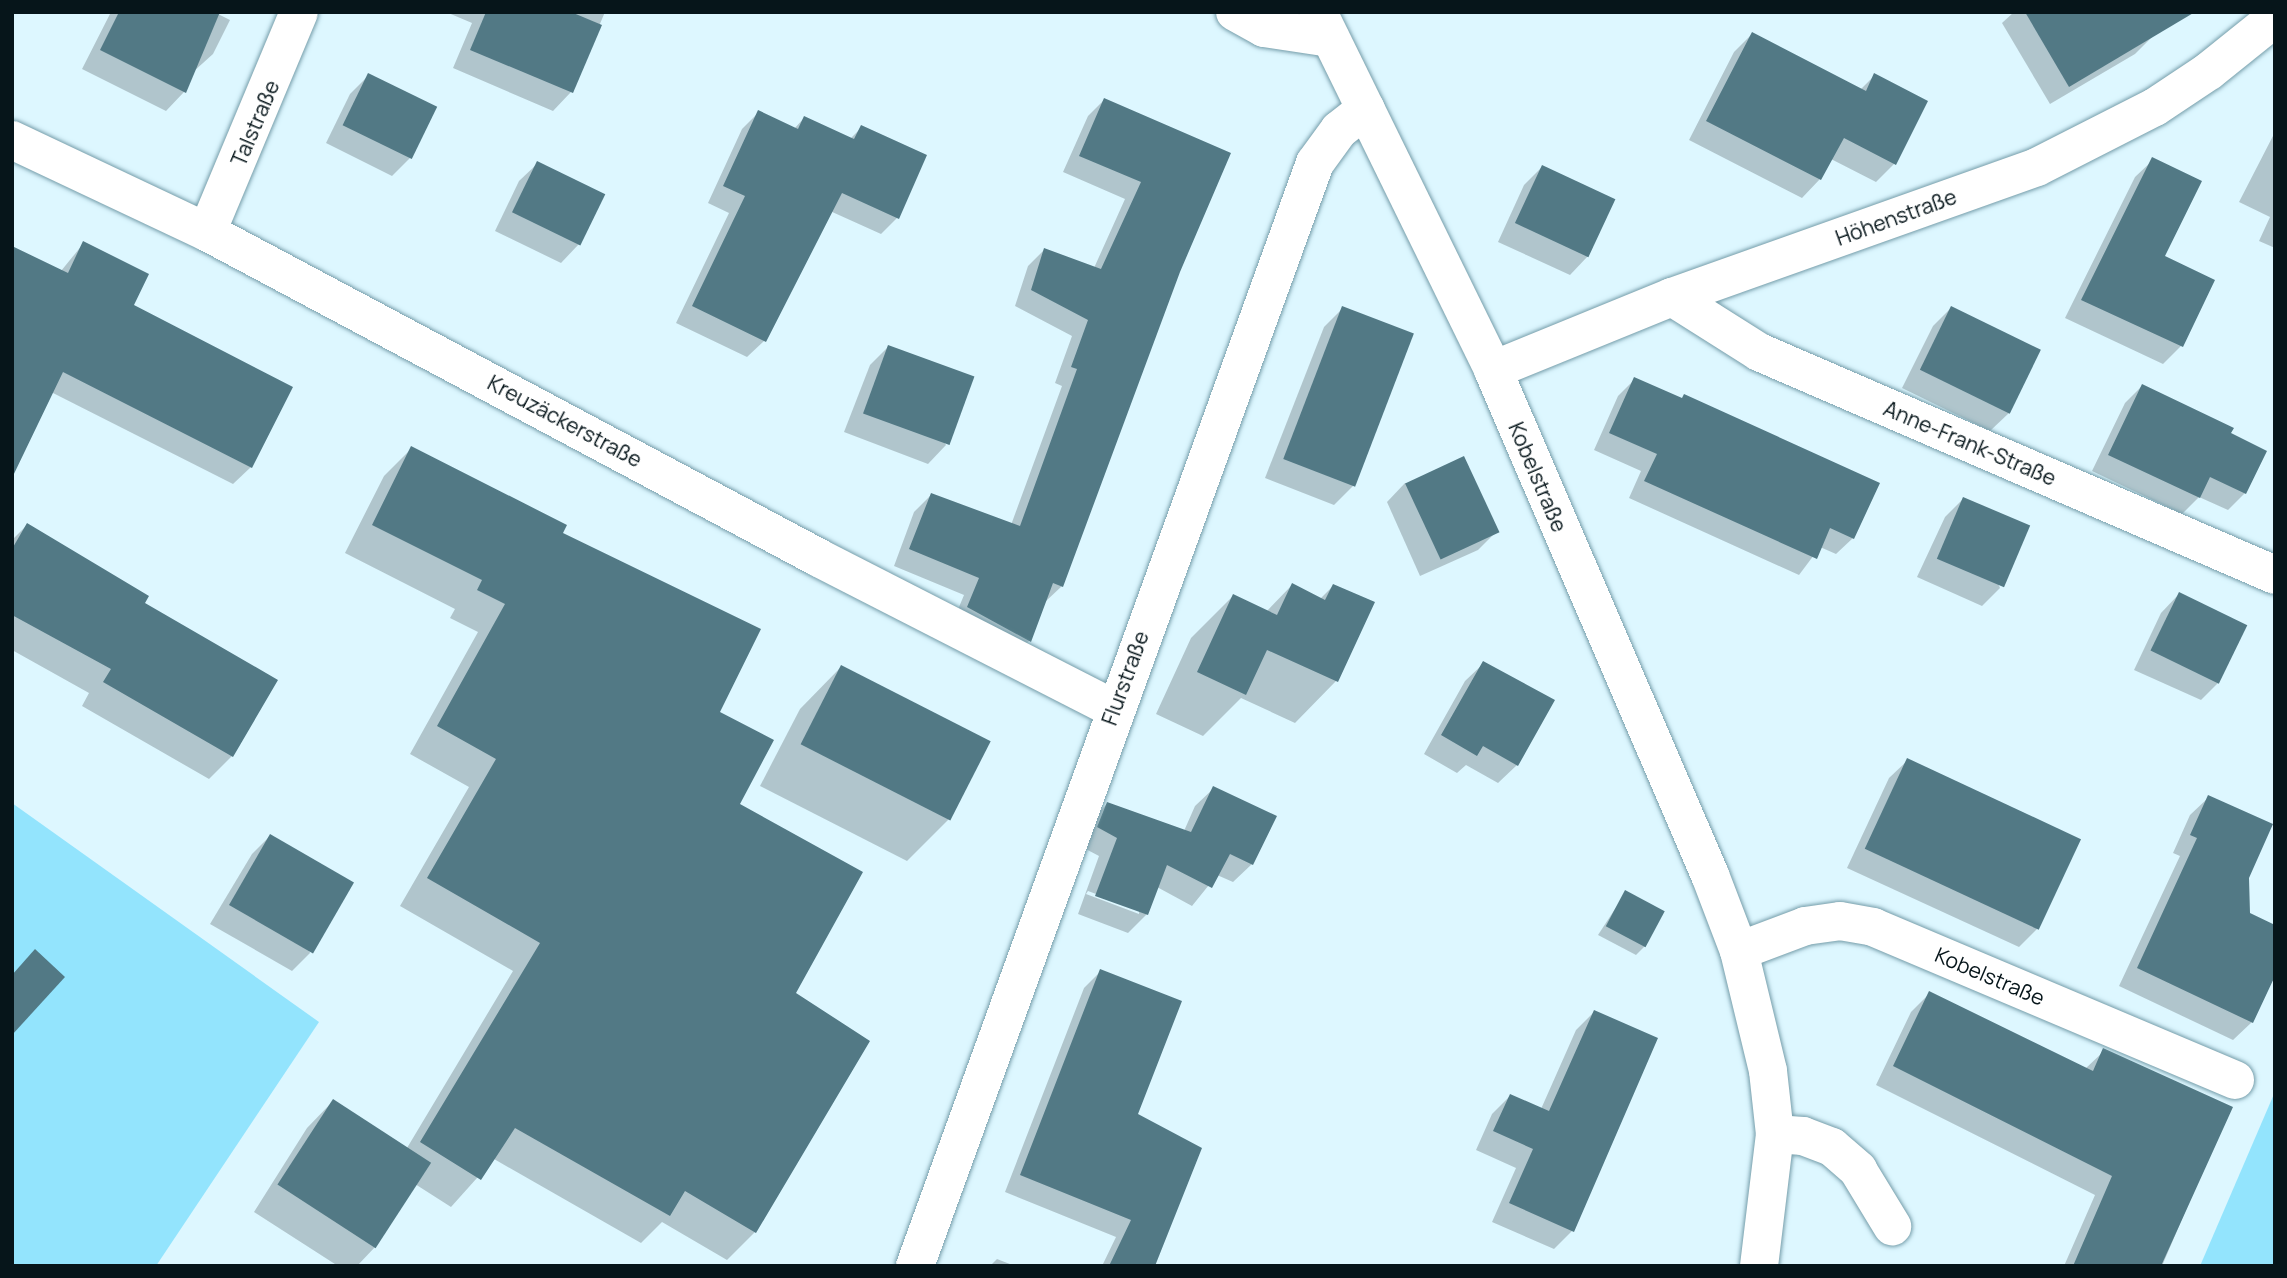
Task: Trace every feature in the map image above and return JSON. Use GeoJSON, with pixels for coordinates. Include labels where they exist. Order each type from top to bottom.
{"type":"FeatureCollection","features":[{"type":"Feature","properties":{"kind":"street","name":"Talstraße"},"geometry":{"type":"LineString","coordinates":[[207,232],[299,12]]}},
{"type":"Feature","properties":{"kind":"street"},"geometry":{"type":"LineString","coordinates":[[1235,12],[1264,28],[1324,25]]}},
{"type":"Feature","properties":{"kind":"street","name":"Höhenstraße"},"geometry":{"type":"LineString","coordinates":[[1493,370],[1672,298],[2037,167],[2097,139],[2209,71],[2275,18]]}},
{"type":"Feature","properties":{"kind":"street","name":"Kobelstraße"},"geometry":{"type":"LineString","coordinates":[[1324,25],[1493,370],[1710,875],[1738,951],[1768,1071],[1775,1134],[1759,1266]]}},
{"type":"Feature","properties":{"kind":"street","name":"Flurstraße"},"geometry":{"type":"LineString","coordinates":[[915,1266],[1114,709],[1315,163],[1339,130],[1366,110]]}},
{"type":"Feature","properties":{"kind":"street","name":"Kreuzäckerstraße"},"geometry":{"type":"LineString","coordinates":[[12,140],[207,232],[1114,709]]}},
{"type":"Feature","properties":{"kind":"street","name":"Anne-Frank-Straße"},"geometry":{"type":"LineString","coordinates":[[1672,298],[1759,352],[2275,575]]}},
{"type":"Feature","properties":{"kind":"street","name":"Kobelstraße"},"geometry":{"type":"LineString","coordinates":[[1738,951],[1805,926],[1840,921],[1873,928],[2235,1080]]}},
{"type":"Feature","properties":{"kind":"street"},"geometry":{"type":"LineString","coordinates":[[1775,1134],[1803,1136],[1832,1147],[1858,1170],[1892,1226]]}},
{"type":"Feature","properties":{"kind":"shaded area"},"geometry":{"type":"Polygon","coordinates":[[[12,803],[319,1022],[156,1266],[12,1266],[12,803]]]}},
{"type":"Feature","properties":{"kind":"shaded area"},"geometry":{"type":"Polygon","coordinates":[[[2274,1094],[2275,1266],[2200,1266],[2274,1094]]]}},
{"type":"Feature","properties":{"kind":"building"},"geometry":{"type":"Polygon","coordinates":[[[119,12],[220,12],[186,93],[100,50],[119,12]]]}},
{"type":"Feature","properties":{"kind":"building"},"geometry":{"type":"Polygon","coordinates":[[[486,12],[571,12],[602,25],[573,93],[470,50],[486,12]]]}},
{"type":"Feature","properties":{"kind":"building"},"geometry":{"type":"Polygon","coordinates":[[[2025,12],[2195,12],[2069,87],[2025,12]]]}},
{"type":"Feature","properties":{"kind":"building"},"geometry":{"type":"Polygon","coordinates":[[[1752,32],[1866,91],[1874,73],[1928,101],[1896,165],[1844,138],[1821,180],[1706,121],[1752,32]]]}},
{"type":"Feature","properties":{"kind":"building"},"geometry":{"type":"Polygon","coordinates":[[[368,73],[437,107],[412,159],[343,125],[368,73]]]}},
{"type":"Feature","properties":{"kind":"building"},"geometry":{"type":"Polygon","coordinates":[[[1104,98],[1231,153],[1180,272],[1063,587],[1053,583],[1031,642],[967,607],[979,578],[909,549],[931,493],[1020,526],[1077,369],[1071,367],[1088,320],[1031,290],[1044,248],[1101,269],[1141,182],[1079,156],[1104,98]]]}},
{"type":"Feature","properties":{"kind":"building"},"geometry":{"type":"Polygon","coordinates":[[[758,110],[798,129],[804,116],[854,139],[861,125],[927,155],[899,219],[842,193],[766,342],[692,306],[745,196],[723,186],[758,110]]]}},
{"type":"Feature","properties":{"kind":"building"},"geometry":{"type":"Polygon","coordinates":[[[2152,157],[2202,181],[2165,256],[2215,280],[2183,347],[2081,300],[2152,157]]]}},
{"type":"Feature","properties":{"kind":"building"},"geometry":{"type":"Polygon","coordinates":[[[537,161],[605,194],[580,246],[512,212],[537,161]]]}},
{"type":"Feature","properties":{"kind":"building"},"geometry":{"type":"Polygon","coordinates":[[[1542,165],[1615,199],[1588,257],[1515,223],[1542,165]]]}},
{"type":"Feature","properties":{"kind":"building"},"geometry":{"type":"Polygon","coordinates":[[[83,241],[149,274],[134,305],[293,387],[252,468],[63,372],[12,478],[12,246],[68,273],[83,241]]]}},
{"type":"Feature","properties":{"kind":"building"},"geometry":{"type":"Polygon","coordinates":[[[1342,306],[1414,334],[1355,487],[1283,459],[1342,306]]]}},
{"type":"Feature","properties":{"kind":"building"},"geometry":{"type":"Polygon","coordinates":[[[1951,306],[2041,350],[2010,414],[1920,370],[1951,306]]]}},
{"type":"Feature","properties":{"kind":"building"},"geometry":{"type":"Polygon","coordinates":[[[888,345],[974,376],[949,445],[863,414],[888,345]]]}},
{"type":"Feature","properties":{"kind":"building"},"geometry":{"type":"Polygon","coordinates":[[[1634,377],[1682,398],[1684,394],[1880,483],[1854,539],[1830,528],[1817,559],[1644,481],[1657,454],[1609,433],[1634,377]]]}},
{"type":"Feature","properties":{"kind":"building"},"geometry":{"type":"Polygon","coordinates":[[[2142,384],[2234,428],[2231,433],[2267,451],[2246,494],[2210,477],[2200,498],[2108,455],[2142,384]]]}},
{"type":"Feature","properties":{"kind":"building"},"geometry":{"type":"Polygon","coordinates":[[[411,446],[567,525],[563,533],[761,629],[720,712],[774,740],[740,804],[863,872],[796,993],[870,1041],[756,1233],[685,1191],[670,1216],[515,1128],[481,1180],[420,1142],[540,943],[427,878],[496,759],[437,726],[505,604],[477,590],[482,580],[372,525],[411,446]]]}},
{"type":"Feature","properties":{"kind":"building"},"geometry":{"type":"Polygon","coordinates":[[[1464,456],[1499,532],[1441,560],[1405,483],[1464,456]]]}},
{"type":"Feature","properties":{"kind":"building"},"geometry":{"type":"Polygon","coordinates":[[[1963,497],[2030,526],[2004,587],[1937,559],[1963,497]]]}},
{"type":"Feature","properties":{"kind":"building"},"geometry":{"type":"Polygon","coordinates":[[[27,523],[149,596],[145,603],[278,680],[233,757],[103,682],[111,669],[12,615],[12,549],[27,523]]]}},
{"type":"Feature","properties":{"kind":"building"},"geometry":{"type":"Polygon","coordinates":[[[1292,583],[1325,600],[1333,584],[1375,602],[1338,682],[1267,650],[1246,695],[1197,672],[1233,594],[1277,615],[1292,583]]]}},
{"type":"Feature","properties":{"kind":"building"},"geometry":{"type":"Polygon","coordinates":[[[2179,592],[2247,625],[2219,684],[2151,650],[2179,592]]]}},
{"type":"Feature","properties":{"kind":"building"},"geometry":{"type":"Polygon","coordinates":[[[1483,661],[1555,700],[1518,766],[1483,746],[1477,756],[1441,735],[1483,661]]]}},
{"type":"Feature","properties":{"kind":"building"},"geometry":{"type":"Polygon","coordinates":[[[841,665],[991,741],[950,821],[801,744],[841,665]]]}},
{"type":"Feature","properties":{"kind":"building"},"geometry":{"type":"Polygon","coordinates":[[[1907,758],[2081,839],[2039,930],[1865,849],[1907,758]]]}},
{"type":"Feature","properties":{"kind":"building"},"geometry":{"type":"Polygon","coordinates":[[[1213,786],[1277,816],[1253,865],[1230,854],[1212,888],[1167,865],[1148,915],[1095,896],[1117,838],[1097,827],[1107,802],[1191,832],[1213,786]]]}},
{"type":"Feature","properties":{"kind":"building"},"geometry":{"type":"Polygon","coordinates":[[[2208,795],[2273,824],[2249,878],[2250,913],[2275,925],[2275,976],[2253,1023],[2137,968],[2197,838],[2190,835],[2208,795]]]}},
{"type":"Feature","properties":{"kind":"building"},"geometry":{"type":"Polygon","coordinates":[[[270,834],[354,882],[313,954],[229,905],[270,834]]]}},
{"type":"Feature","properties":{"kind":"building"},"geometry":{"type":"Polygon","coordinates":[[[1625,890],[1665,911],[1645,947],[1606,926],[1625,890]]]}},
{"type":"Feature","properties":{"kind":"building"},"geometry":{"type":"Polygon","coordinates":[[[35,949],[65,977],[12,1035],[12,975],[35,949]]]}},
{"type":"Feature","properties":{"kind":"building"},"geometry":{"type":"Polygon","coordinates":[[[1100,969],[1182,1001],[1138,1114],[1202,1148],[1155,1266],[1109,1266],[1131,1220],[1020,1175],[1100,969]]]}},
{"type":"Feature","properties":{"kind":"building"},"geometry":{"type":"Polygon","coordinates":[[[1929,991],[2093,1071],[2103,1048],[2233,1107],[2161,1266],[2073,1266],[2112,1176],[1893,1066],[1929,991]]]}},
{"type":"Feature","properties":{"kind":"building"},"geometry":{"type":"Polygon","coordinates":[[[1594,1010],[1658,1038],[1574,1232],[1509,1203],[1533,1149],[1493,1131],[1510,1094],[1549,1111],[1594,1010]]]}},
{"type":"Feature","properties":{"kind":"building"},"geometry":{"type":"Polygon","coordinates":[[[333,1099],[431,1163],[376,1248],[277,1185],[333,1099]]]}}]}
